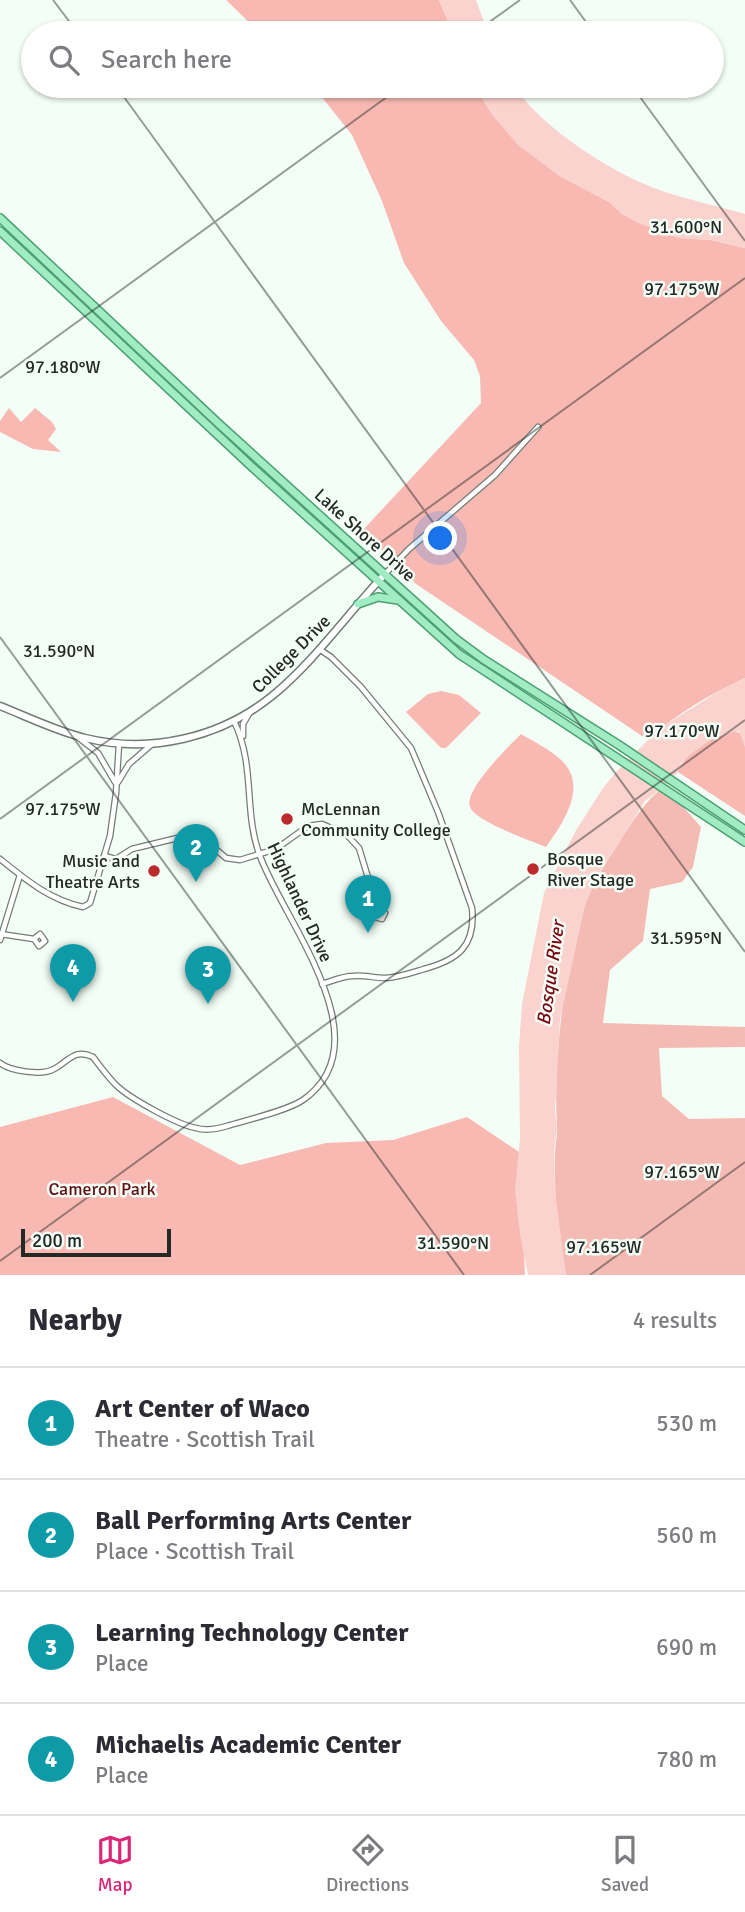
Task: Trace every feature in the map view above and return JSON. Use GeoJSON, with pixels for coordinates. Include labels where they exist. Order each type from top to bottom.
{"type":"FeatureCollection","features":[{"type":"Feature","properties":{"kind":"main road","name":"Lake Shore Drive"},"geometry":{"type":"LineString","coordinates":[[0,218],[382,577],[401,601],[470,662],[745,842]]}},
{"type":"Feature","properties":{"kind":"main road","name":"Lake Shore Drive"},"geometry":{"type":"LineString","coordinates":[[0,232],[251,466],[450,634],[475,654],[619,745],[745,830]]}},
{"type":"Feature","properties":{"kind":"main road"},"geometry":{"type":"LineString","coordinates":[[358,604],[378,597],[401,601]]}},
{"type":"Feature","properties":{"kind":"street"},"geometry":{"type":"LineString","coordinates":[[382,577],[409,549],[495,475],[538,427]]}},
{"type":"Feature","properties":{"kind":"street","name":"College Drive"},"geometry":{"type":"LineString","coordinates":[[0,706],[75,735],[119,744],[153,744],[200,735],[250,712],[284,686],[382,577]]}},
{"type":"Feature","properties":{"kind":"street"},"geometry":{"type":"LineString","coordinates":[[319,648],[350,676],[411,748],[450,842],[472,908],[473,920],[468,942],[444,964],[399,976],[352,976],[321,984]]}},
{"type":"Feature","properties":{"kind":"street","name":"Highlander Drive"},"geometry":{"type":"LineString","coordinates":[[243,741],[243,724],[250,712]]}},
{"type":"Feature","properties":{"kind":"street","name":"Highlander Drive"},"geometry":{"type":"LineString","coordinates":[[0,1063],[10,1068],[43,1072],[52,1070],[78,1053],[86,1053],[93,1057],[116,1085],[136,1099],[184,1125],[204,1130],[300,1102],[321,1081],[333,1060],[335,1039],[332,1019],[301,934],[259,854],[252,824],[248,763],[243,741],[234,721]]}},
{"type":"Feature","properties":{"kind":"street"},"geometry":{"type":"LineString","coordinates":[[75,735],[98,753],[117,786]]}},
{"type":"Feature","properties":{"kind":"street"},"geometry":{"type":"LineString","coordinates":[[0,859],[34,887],[58,900],[86,906],[91,901],[110,836],[119,744]]}},
{"type":"Feature","properties":{"kind":"street"},"geometry":{"type":"LineString","coordinates":[[117,786],[129,764],[153,744]]}},
{"type":"Feature","properties":{"kind":"street"},"geometry":{"type":"LineString","coordinates":[[104,856],[116,859],[132,849],[190,835],[205,840],[226,858],[240,860],[286,843],[308,826],[321,824],[339,830],[359,848],[377,907]]}},
{"type":"Feature","properties":{"kind":"street"},"geometry":{"type":"LineString","coordinates":[[0,940],[19,875]]}},
{"type":"Feature","properties":{"kind":"street"},"geometry":{"type":"LineString","coordinates":[[0,934],[34,939]]}},
{"type":"Feature","properties":{"kind":"green space"},"geometry":{"type":"Polygon","coordinates":[[[226,0],[439,0],[448,21],[248,21],[226,0]]]}},
{"type":"Feature","properties":{"kind":"green space"},"geometry":{"type":"Polygon","coordinates":[[[323,98],[482,98],[494,117],[558,175],[609,202],[622,214],[678,238],[711,240],[745,248],[745,678],[694,705],[648,740],[416,584],[362,531],[481,403],[480,376],[474,360],[441,321],[404,263],[382,201],[352,135],[323,98]]]}},
{"type":"Feature","properties":{"kind":"green space"},"geometry":{"type":"Polygon","coordinates":[[[9,408],[21,422],[35,408],[52,422],[56,429],[48,440],[61,452],[33,449],[0,432],[0,421],[9,408]]]}},
{"type":"Feature","properties":{"kind":"green space"},"geometry":{"type":"Polygon","coordinates":[[[441,691],[459,695],[481,713],[446,748],[441,748],[406,712],[428,694],[441,691]]]}},
{"type":"Feature","properties":{"kind":"green space"},"geometry":{"type":"Polygon","coordinates":[[[735,731],[742,734],[745,747],[745,816],[678,772],[693,751],[718,736],[735,731]]]}},
{"type":"Feature","properties":{"kind":"green space"},"geometry":{"type":"Polygon","coordinates":[[[521,734],[559,758],[573,779],[571,803],[546,847],[482,819],[470,807],[473,791],[480,780],[521,734]]]}},
{"type":"Feature","properties":{"kind":"green space","name":"Cameron Park"},"geometry":{"type":"Polygon","coordinates":[[[113,1097],[240,1165],[326,1143],[393,1140],[467,1117],[519,1152],[525,1275],[0,1275],[0,1127],[113,1097]]]}},
{"type":"Feature","properties":{"kind":"shaded area"},"geometry":{"type":"Polygon","coordinates":[[[665,786],[701,827],[693,867],[682,882],[650,889],[643,941],[610,970],[603,1023],[745,1027],[745,1047],[659,1048],[662,1096],[689,1119],[745,1118],[745,1275],[566,1275],[557,1214],[555,1153],[559,1044],[571,957],[585,905],[596,879],[640,811],[665,786]]]}},
{"type":"Feature","properties":{"kind":"water"},"geometry":{"type":"Polygon","coordinates":[[[439,0],[476,0],[484,21],[448,21],[439,0]]]}},
{"type":"Feature","properties":{"kind":"water"},"geometry":{"type":"Polygon","coordinates":[[[482,98],[524,98],[561,134],[601,162],[662,191],[745,214],[745,248],[711,240],[678,238],[636,222],[609,202],[558,175],[518,145],[482,98]]]}},
{"type":"Feature","properties":{"kind":"water","name":"Bosque River"},"geometry":{"type":"Polygon","coordinates":[[[745,678],[745,747],[739,731],[728,732],[715,737],[682,762],[678,772],[665,786],[645,801],[599,873],[585,905],[560,1020],[555,1109],[555,1192],[566,1275],[528,1275],[515,1190],[520,1139],[519,1047],[522,1004],[544,893],[575,832],[617,771],[660,728],[745,678]]]}},
{"type":"Feature","properties":{"kind":"place","name":"McLennan Community College"},"geometry":{"type":"Point","coordinates":[287,819]}},
{"type":"Feature","properties":{"kind":"place","name":"Bosque River Stage"},"geometry":{"type":"Point","coordinates":[533,869]}},
{"type":"Feature","properties":{"kind":"place","name":"Music and Theatre Arts"},"geometry":{"type":"Point","coordinates":[154,871]}},
{"type":"Feature","properties":{"kind":"place","name":"Ball Performing Arts Center"},"geometry":{"type":"Point","coordinates":[196,882]}},
{"type":"Feature","properties":{"kind":"place","name":"Art Center of Waco"},"geometry":{"type":"Point","coordinates":[368,933]}},
{"type":"Feature","properties":{"kind":"place","name":"Michaelis Academic Center"},"geometry":{"type":"Point","coordinates":[73,1002]}},
{"type":"Feature","properties":{"kind":"place","name":"Learning Technology Center"},"geometry":{"type":"Point","coordinates":[208,1004]}}]}
